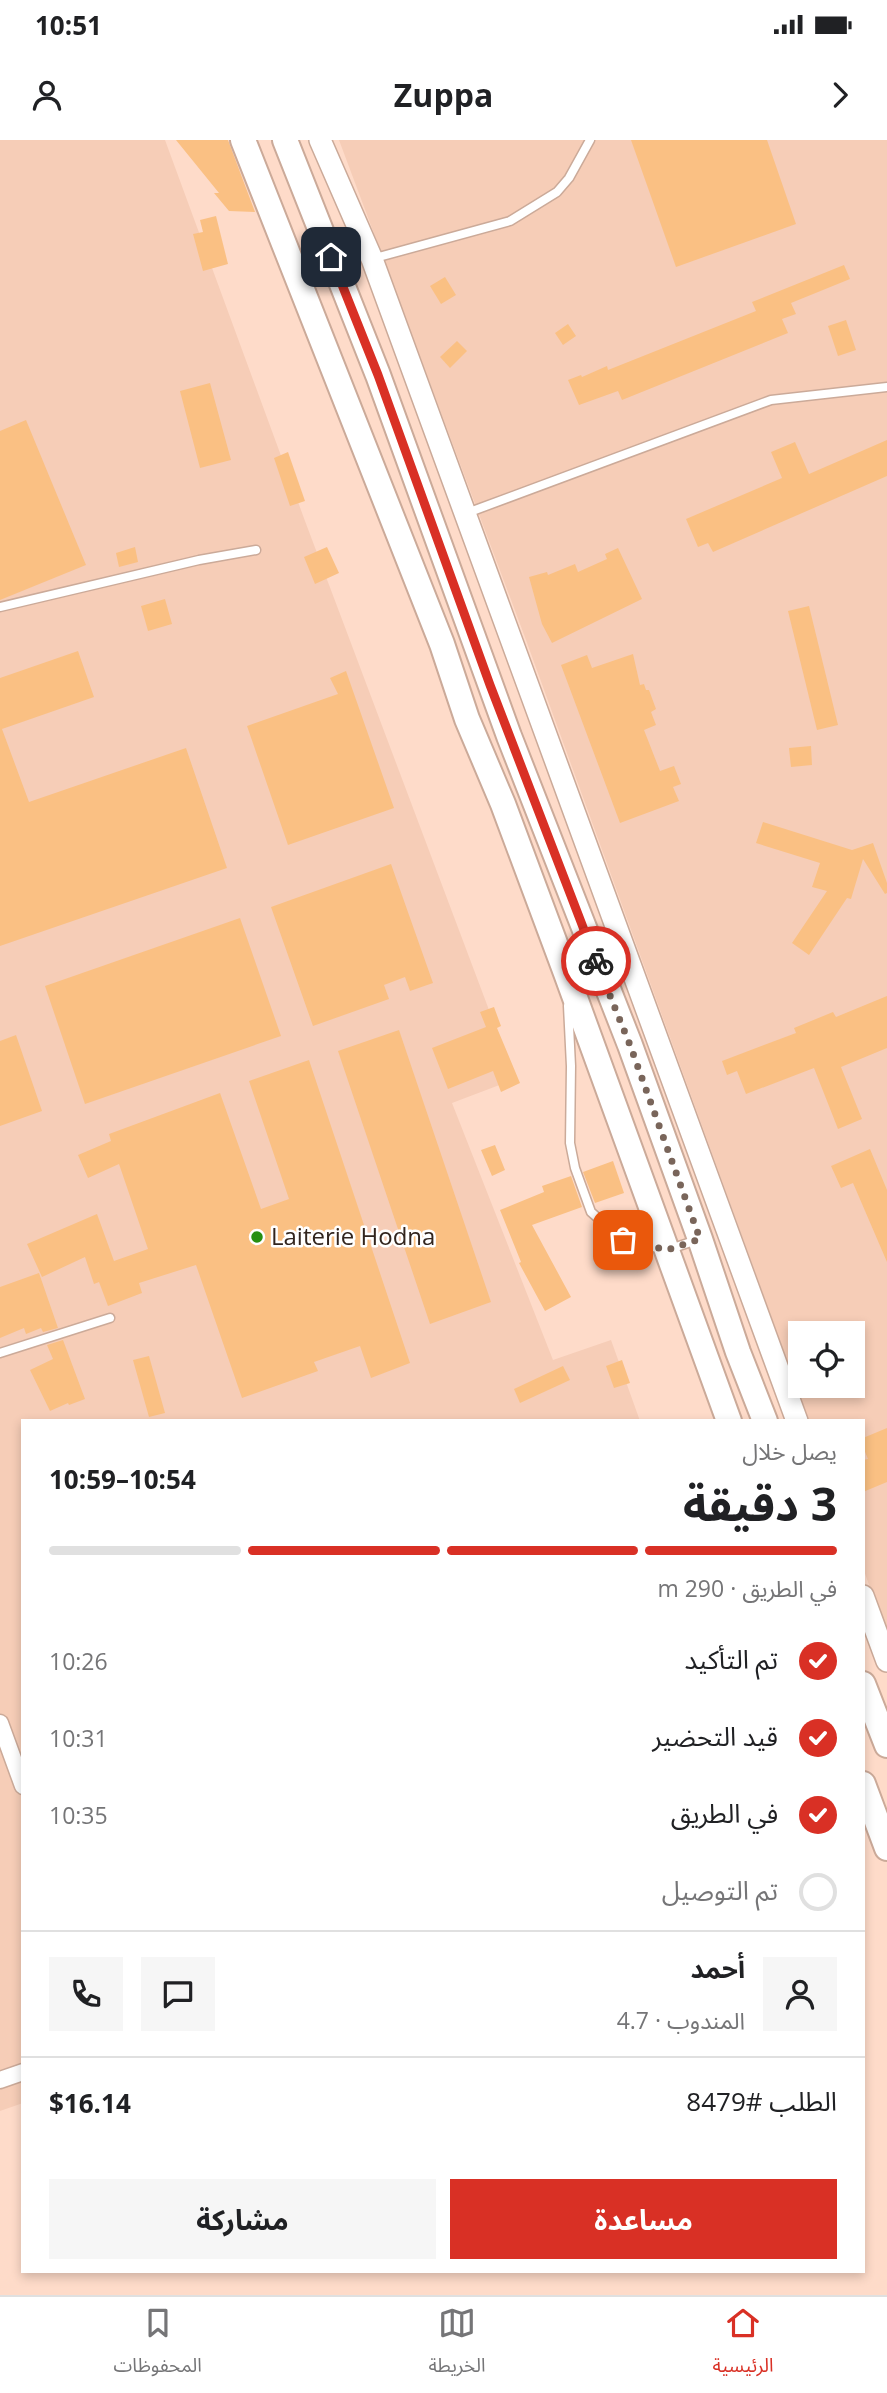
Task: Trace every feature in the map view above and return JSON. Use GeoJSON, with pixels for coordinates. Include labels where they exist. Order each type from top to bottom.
{"type":"FeatureCollection","features":[{"type":"Feature","properties":{"kind":"highway"},"geometry":{"type":"LineString","coordinates":[[243,140],[442,644],[467,719],[503,804],[582,968],[630,1045],[764,1419]]}},
{"type":"Feature","properties":{"kind":"highway"},"geometry":{"type":"LineString","coordinates":[[285,140],[378,375],[490,685],[582,968],[667,1250],[728,1419]]}},
{"type":"Feature","properties":{"kind":"highway"},"geometry":{"type":"LineString","coordinates":[[865,1689],[887,1745]]}},
{"type":"Feature","properties":{"kind":"highway"},"geometry":{"type":"LineString","coordinates":[[865,1789],[887,1848]]}},
{"type":"Feature","properties":{"kind":"main road"},"geometry":{"type":"LineString","coordinates":[[320,140],[372,259],[796,1419]]}},
{"type":"Feature","properties":{"kind":"main road"},"geometry":{"type":"LineString","coordinates":[[865,1601],[887,1661]]}},
{"type":"Feature","properties":{"kind":"street"},"geometry":{"type":"LineString","coordinates":[[0,1723],[21,1781]]}},
{"type":"Feature","properties":{"kind":"street"},"geometry":{"type":"LineString","coordinates":[[0,2080],[21,2073]]}},
{"type":"Feature","properties":{"kind":"lane"},"geometry":{"type":"LineString","coordinates":[[372,259],[510,221],[557,192],[569,178],[590,140]]}},
{"type":"Feature","properties":{"kind":"lane"},"geometry":{"type":"LineString","coordinates":[[464,514],[771,400],[887,387]]}},
{"type":"Feature","properties":{"kind":"lane"},"geometry":{"type":"LineString","coordinates":[[0,607],[199,560],[256,550]]}},
{"type":"Feature","properties":{"kind":"lane"},"geometry":{"type":"LineString","coordinates":[[582,968],[570,1066],[570,1143],[575,1168],[591,1212],[623,1240],[667,1250],[700,1239]]}},
{"type":"Feature","properties":{"kind":"lane"},"geometry":{"type":"LineString","coordinates":[[0,1353],[110,1318]]}},
{"type":"Feature","properties":{"kind":"shaded area"},"geometry":{"type":"Polygon","coordinates":[[[0,140],[165,140],[515,1079],[452,1103],[553,1360],[611,1340],[639,1419],[21,1419],[21,2104],[0,2111],[0,140]]]}},
{"type":"Feature","properties":{"kind":"shaded area"},"geometry":{"type":"Polygon","coordinates":[[[339,140],[887,140],[887,1635],[865,1574],[865,1419],[808,1419],[801,1398],[865,1398],[865,1321],[788,1321],[788,1363],[526,640],[339,140]]]}},
{"type":"Feature","properties":{"kind":"building"},"geometry":{"type":"Polygon","coordinates":[[[176,140],[228,140],[255,212],[229,211],[214,193],[219,193],[176,140]]]}},
{"type":"Feature","properties":{"kind":"building"},"geometry":{"type":"Polygon","coordinates":[[[631,140],[767,140],[796,224],[676,267],[631,140]]]}},
{"type":"Feature","properties":{"kind":"building"},"geometry":{"type":"Polygon","coordinates":[[[216,216],[228,264],[203,271],[193,234],[203,232],[200,220],[216,216]]]}},
{"type":"Feature","properties":{"kind":"building"},"geometry":{"type":"Polygon","coordinates":[[[844,265],[850,279],[791,303],[796,314],[782,319],[788,333],[622,400],[618,391],[579,405],[568,380],[607,366],[608,370],[756,311],[752,302],[844,265]]]}},
{"type":"Feature","properties":{"kind":"building"},"geometry":{"type":"Polygon","coordinates":[[[445,277],[456,295],[441,304],[430,286],[445,277]]]}},
{"type":"Feature","properties":{"kind":"building"},"geometry":{"type":"Polygon","coordinates":[[[846,320],[856,350],[838,356],[828,326],[846,320]]]}},
{"type":"Feature","properties":{"kind":"building"},"geometry":{"type":"Polygon","coordinates":[[[568,324],[576,336],[563,345],[555,333],[568,324]]]}},
{"type":"Feature","properties":{"kind":"building"},"geometry":{"type":"Polygon","coordinates":[[[457,341],[467,351],[450,368],[440,357],[457,341]]]}},
{"type":"Feature","properties":{"kind":"building"},"geometry":{"type":"Polygon","coordinates":[[[210,383],[231,460],[200,468],[180,391],[210,383]]]}},
{"type":"Feature","properties":{"kind":"building"},"geometry":{"type":"Polygon","coordinates":[[[26,420],[86,565],[0,600],[0,431],[26,420]]]}},
{"type":"Feature","properties":{"kind":"building"},"geometry":{"type":"Polygon","coordinates":[[[887,440],[887,476],[713,552],[708,543],[698,547],[686,519],[782,478],[771,452],[795,442],[809,474],[887,440]]]}},
{"type":"Feature","properties":{"kind":"building"},"geometry":{"type":"Polygon","coordinates":[[[288,452],[305,501],[290,506],[274,458],[288,452]]]}},
{"type":"Feature","properties":{"kind":"building"},"geometry":{"type":"Polygon","coordinates":[[[135,547],[138,562],[119,567],[116,553],[135,547]]]}},
{"type":"Feature","properties":{"kind":"building"},"geometry":{"type":"Polygon","coordinates":[[[327,547],[339,573],[315,584],[304,557],[327,547]]]}},
{"type":"Feature","properties":{"kind":"building"},"geometry":{"type":"Polygon","coordinates":[[[618,548],[642,599],[552,643],[542,624],[529,577],[547,572],[548,575],[575,564],[578,572],[607,559],[605,554],[618,548]]]}},
{"type":"Feature","properties":{"kind":"building"},"geometry":{"type":"Polygon","coordinates":[[[165,599],[172,624],[148,631],[141,606],[165,599]]]}},
{"type":"Feature","properties":{"kind":"building"},"geometry":{"type":"Polygon","coordinates":[[[809,606],[838,725],[817,730],[788,611],[809,606]]]}},
{"type":"Feature","properties":{"kind":"building"},"geometry":{"type":"Polygon","coordinates":[[[78,651],[94,697],[2,729],[29,802],[186,748],[227,868],[0,946],[0,678],[78,651]]]}},
{"type":"Feature","properties":{"kind":"building"},"geometry":{"type":"Polygon","coordinates":[[[633,654],[640,685],[644,684],[646,690],[649,690],[656,709],[651,712],[656,725],[644,730],[660,771],[674,766],[681,784],[673,787],[679,801],[620,823],[561,665],[587,655],[592,668],[633,654]]]}},
{"type":"Feature","properties":{"kind":"building"},"geometry":{"type":"Polygon","coordinates":[[[346,671],[394,808],[288,845],[247,726],[338,694],[330,678],[346,671]]]}},
{"type":"Feature","properties":{"kind":"building"},"geometry":{"type":"Polygon","coordinates":[[[811,746],[812,765],[791,767],[789,748],[811,746]]]}},
{"type":"Feature","properties":{"kind":"building"},"geometry":{"type":"Polygon","coordinates":[[[763,822],[852,850],[873,843],[887,883],[887,893],[885,894],[863,859],[851,899],[847,898],[809,955],[792,943],[827,891],[812,887],[820,863],[756,843],[763,822]]]}},
{"type":"Feature","properties":{"kind":"building"},"geometry":{"type":"Polygon","coordinates":[[[391,864],[433,983],[410,991],[405,977],[384,985],[389,999],[313,1026],[271,907],[391,864]]]}},
{"type":"Feature","properties":{"kind":"building"},"geometry":{"type":"Polygon","coordinates":[[[240,918],[281,1036],[85,1104],[45,986],[240,918]]]}},
{"type":"Feature","properties":{"kind":"building"},"geometry":{"type":"Polygon","coordinates":[[[887,996],[887,1048],[841,1067],[862,1119],[838,1129],[814,1068],[746,1094],[737,1071],[727,1075],[722,1061],[796,1033],[794,1028],[833,1012],[836,1017],[887,996]]]}},
{"type":"Feature","properties":{"kind":"building"},"geometry":{"type":"Polygon","coordinates":[[[494,1007],[501,1026],[497,1028],[520,1083],[501,1092],[493,1071],[448,1089],[432,1048],[486,1027],[480,1012],[494,1007]]]}},
{"type":"Feature","properties":{"kind":"building"},"geometry":{"type":"Polygon","coordinates":[[[399,1030],[491,1302],[430,1324],[338,1051],[399,1030]]]}},
{"type":"Feature","properties":{"kind":"building"},"geometry":{"type":"Polygon","coordinates":[[[16,1035],[42,1111],[0,1126],[0,1041],[16,1035]]]}},
{"type":"Feature","properties":{"kind":"building","name":"Laiterie Hodna"},"geometry":{"type":"Polygon","coordinates":[[[309,1060],[410,1363],[371,1378],[360,1346],[314,1362],[318,1371],[242,1398],[196,1265],[139,1283],[142,1293],[108,1306],[99,1282],[94,1284],[85,1257],[42,1277],[27,1244],[97,1214],[114,1261],[148,1249],[119,1164],[88,1178],[78,1155],[111,1141],[109,1134],[220,1093],[261,1209],[289,1199],[249,1081],[309,1060]]]}},
{"type":"Feature","properties":{"kind":"building"},"geometry":{"type":"Polygon","coordinates":[[[495,1145],[505,1170],[492,1176],[481,1150],[495,1145]]]}},
{"type":"Feature","properties":{"kind":"building"},"geometry":{"type":"Polygon","coordinates":[[[870,1149],[887,1190],[887,1262],[853,1183],[841,1188],[831,1166],[870,1149]]]}},
{"type":"Feature","properties":{"kind":"building"},"geometry":{"type":"Polygon","coordinates":[[[613,1161],[624,1193],[595,1203],[583,1172],[613,1161]]]}},
{"type":"Feature","properties":{"kind":"building"},"geometry":{"type":"Polygon","coordinates":[[[571,1176],[582,1207],[532,1225],[571,1297],[545,1311],[519,1263],[521,1262],[500,1210],[544,1192],[542,1186],[571,1176]]]}},
{"type":"Feature","properties":{"kind":"building"},"geometry":{"type":"Polygon","coordinates":[[[39,1273],[58,1328],[43,1332],[41,1328],[26,1334],[24,1328],[0,1338],[0,1287],[39,1273]]]}},
{"type":"Feature","properties":{"kind":"building"},"geometry":{"type":"Polygon","coordinates":[[[63,1340],[85,1399],[50,1411],[30,1370],[53,1359],[47,1345],[63,1340]]]}},
{"type":"Feature","properties":{"kind":"building"},"geometry":{"type":"Polygon","coordinates":[[[149,1356],[165,1413],[149,1417],[133,1360],[149,1356]]]}},
{"type":"Feature","properties":{"kind":"building"},"geometry":{"type":"Polygon","coordinates":[[[622,1360],[630,1383],[614,1388],[606,1366],[622,1360]]]}},
{"type":"Feature","properties":{"kind":"building"},"geometry":{"type":"Polygon","coordinates":[[[563,1366],[570,1380],[520,1403],[514,1389],[563,1366]]]}},
{"type":"Feature","properties":{"kind":"building"},"geometry":{"type":"Polygon","coordinates":[[[887,1428],[887,1482],[865,1491],[865,1460],[868,1459],[865,1437],[887,1428]]]}},
{"type":"Feature","properties":{"kind":"way so far"},"geometry":{"type":"LineString","coordinates":[[596,961],[630,1045],[700,1239],[667,1250],[623,1240]]}},
{"type":"Feature","properties":{"kind":"place","name":"Laiterie Hodna"},"geometry":{"type":"Point","coordinates":[257,1237]}},
{"type":"Feature","properties":{"kind":"route"},"geometry":{"type":"LineString","coordinates":[[331,257],[378,375],[490,685],[596,961]]}}]}
